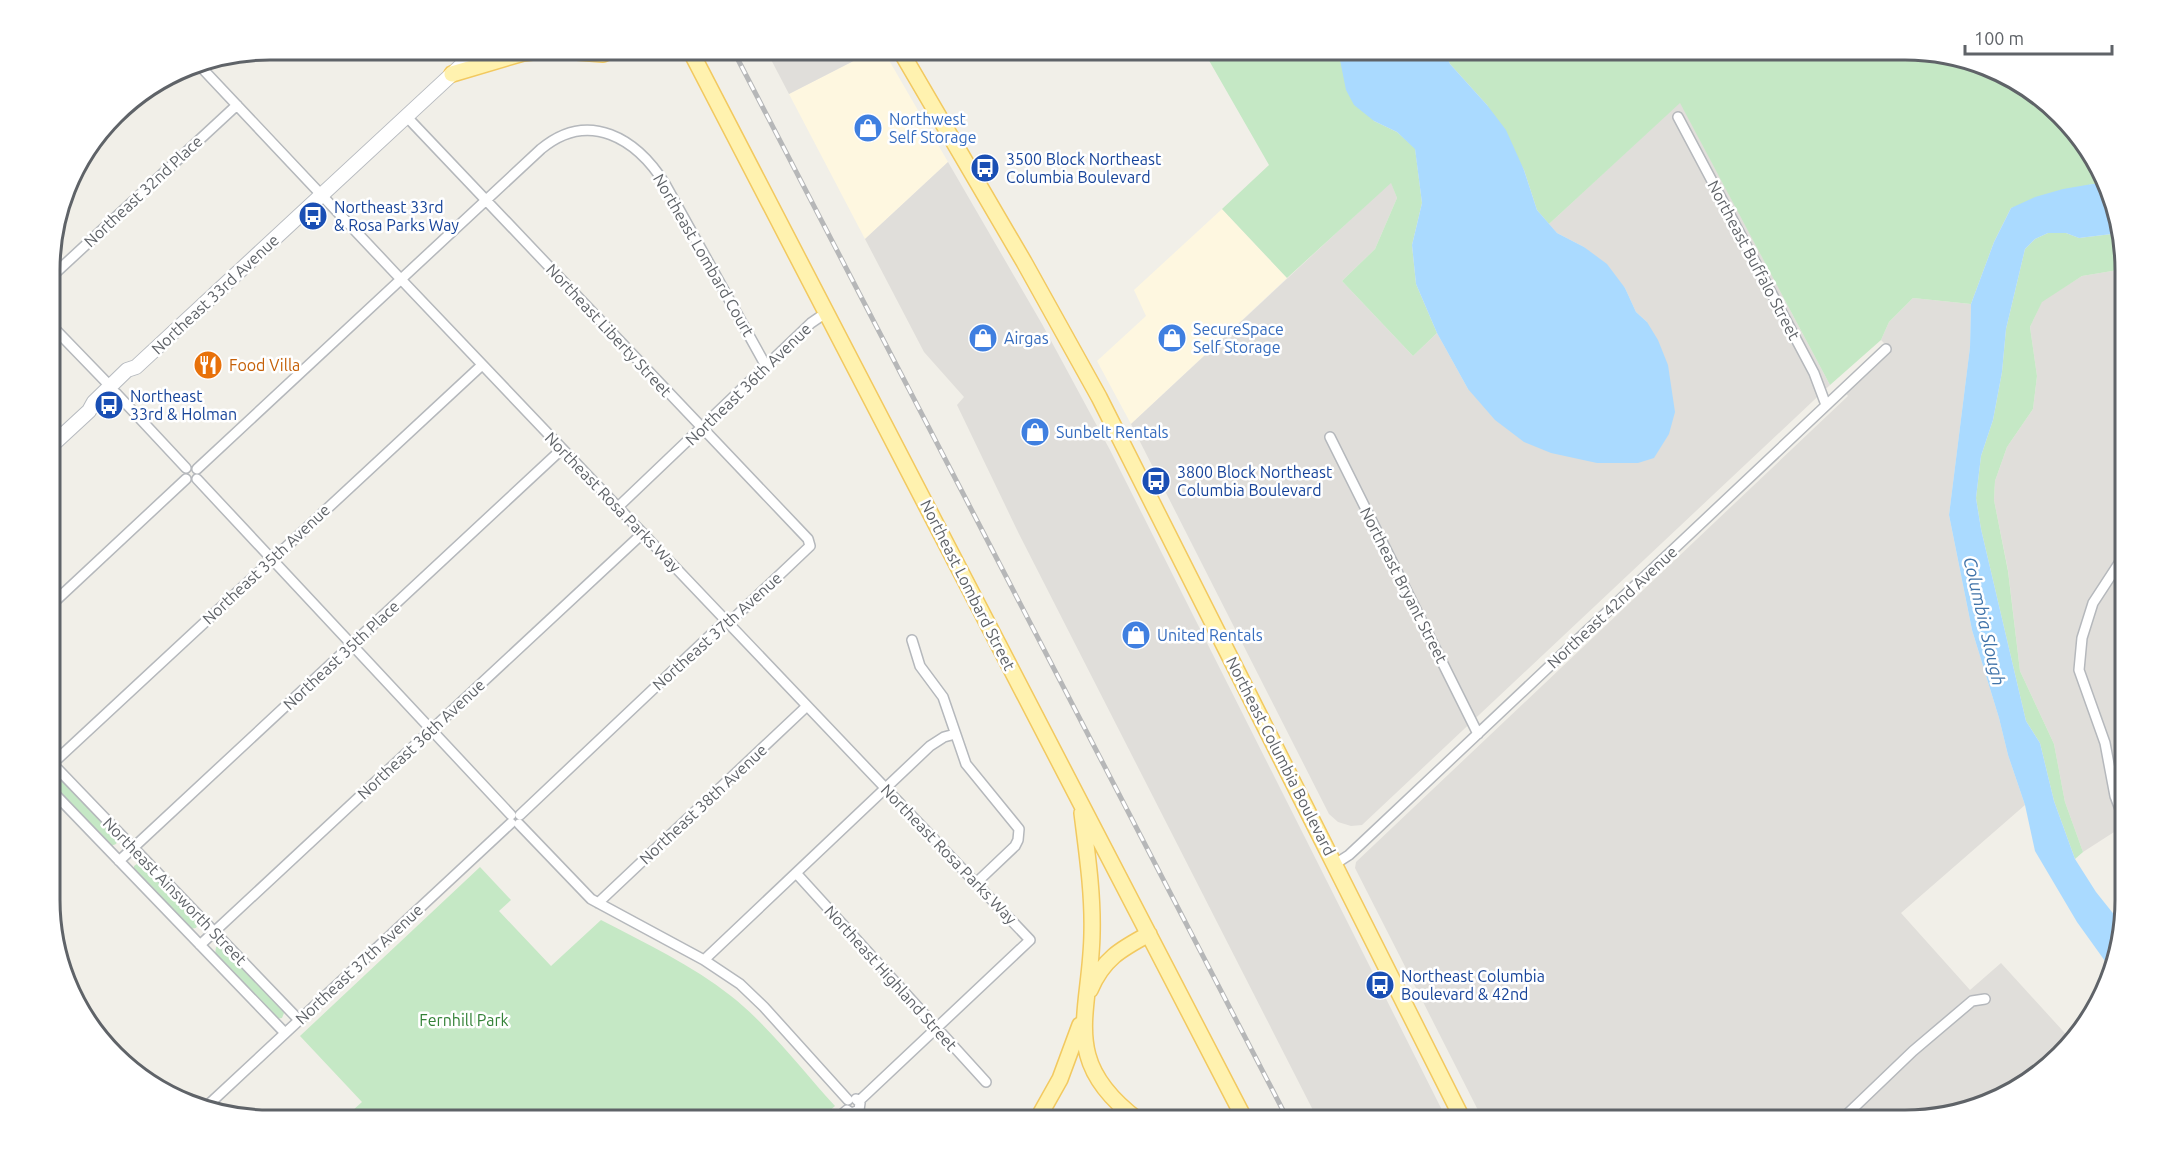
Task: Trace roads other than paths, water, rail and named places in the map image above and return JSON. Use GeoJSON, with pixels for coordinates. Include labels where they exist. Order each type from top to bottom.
{"type":"FeatureCollection","features":[{"type":"Feature","properties":{"kind":"main road","name":"Northeast 33rd Avenue"},"geometry":{"type":"LineString","coordinates":[[60,438],[89,411],[93,402],[112,390],[126,370],[136,367],[467,60]]}},
{"type":"Feature","properties":{"kind":"main road"},"geometry":{"type":"LineString","coordinates":[[452,74],[499,60]]}},
{"type":"Feature","properties":{"kind":"main road","name":"Northeast Lombard Street"},"geometry":{"type":"LineString","coordinates":[[695,60],[1240,1110]]}},
{"type":"Feature","properties":{"kind":"main road","name":"Northeast Columbia Boulevard"},"geometry":{"type":"LineString","coordinates":[[906,60],[1094,387],[1458,1110]]}},
{"type":"Feature","properties":{"kind":"main road"},"geometry":{"type":"LineString","coordinates":[[1080,802],[1089,873],[1092,933],[1084,1010],[1084,1039],[1097,1077],[1112,1098],[1126,1110]]}},
{"type":"Feature","properties":{"kind":"main road"},"geometry":{"type":"LineString","coordinates":[[1043,1110],[1068,1061],[1091,987],[1105,964],[1122,949],[1149,934]]}},
{"type":"Feature","properties":{"kind":"street","name":"Northeast Rosa Parks Way"},"geometry":{"type":"LineString","coordinates":[[204,70],[1030,940],[937,1028]]}},
{"type":"Feature","properties":{"kind":"street","name":"Northeast 32nd Place"},"geometry":{"type":"LineString","coordinates":[[60,269],[237,105]]}},
{"type":"Feature","properties":{"kind":"street","name":"Northeast Liberty Street"},"geometry":{"type":"LineString","coordinates":[[406,116],[808,539],[810,546]]}},
{"type":"Feature","properties":{"kind":"street","name":"Northeast Buffalo Street"},"geometry":{"type":"LineString","coordinates":[[1678,117],[1814,373],[1826,405]]}},
{"type":"Feature","properties":{"kind":"street","name":"Northeast Lombard Court"},"geometry":{"type":"LineString","coordinates":[[197,469],[541,148],[559,136],[579,130],[601,132],[624,141],[644,156],[665,184],[766,366]]}},
{"type":"Feature","properties":{"kind":"street","name":"Northeast 36th Avenue"},"geometry":{"type":"LineString","coordinates":[[618,507],[811,323],[827,312]]}},
{"type":"Feature","properties":{"kind":"street"},"geometry":{"type":"LineString","coordinates":[[60,335],[186,468]]}},
{"type":"Feature","properties":{"kind":"street","name":"Northeast 42nd Avenue"},"geometry":{"type":"LineString","coordinates":[[1335,864],[1349,855],[1886,349]]}},
{"type":"Feature","properties":{"kind":"street","name":"Northeast 35th Avenue"},"geometry":{"type":"LineString","coordinates":[[60,756],[482,365]]}},
{"type":"Feature","properties":{"kind":"street","name":"Northeast Bryant Street"},"geometry":{"type":"LineString","coordinates":[[1330,437],[1478,734]]}},
{"type":"Feature","properties":{"kind":"street","name":"Northeast 35th Place"},"geometry":{"type":"LineString","coordinates":[[119,861],[562,449]]}},
{"type":"Feature","properties":{"kind":"street"},"geometry":{"type":"LineString","coordinates":[[192,466],[197,469],[199,475],[197,479],[192,482],[186,479],[184,473],[186,468],[192,466]]}},
{"type":"Feature","properties":{"kind":"street"},"geometry":{"type":"LineString","coordinates":[[60,597],[186,479]]}},
{"type":"Feature","properties":{"kind":"street"},"geometry":{"type":"LineString","coordinates":[[197,479],[580,889],[598,903],[704,960],[750,993],[848,1105],[850,1110]]}},
{"type":"Feature","properties":{"kind":"street","name":"Northeast 36th Avenue"},"geometry":{"type":"LineString","coordinates":[[200,945],[643,533]]}},
{"type":"Feature","properties":{"kind":"street","name":"Northeast 37th Avenue"},"geometry":{"type":"LineString","coordinates":[[212,1102],[720,626],[735,616],[810,546]]}},
{"type":"Feature","properties":{"kind":"street"},"geometry":{"type":"LineString","coordinates":[[2115,569],[2093,603],[2082,638],[2079,669],[2105,743],[2115,795]]}},
{"type":"Feature","properties":{"kind":"street"},"geometry":{"type":"LineString","coordinates":[[912,640],[920,666],[943,697],[961,754],[972,774],[1019,829],[1020,836],[1015,846],[976,883]]}},
{"type":"Feature","properties":{"kind":"street","name":"Northeast 38th Avenue"},"geometry":{"type":"LineString","coordinates":[[598,903],[807,706]]}},
{"type":"Feature","properties":{"kind":"street"},"geometry":{"type":"LineString","coordinates":[[704,960],[930,746],[955,734]]}},
{"type":"Feature","properties":{"kind":"street","name":"Northeast Ainsworth Street"},"geometry":{"type":"LineString","coordinates":[[60,771],[299,1020]]}},
{"type":"Feature","properties":{"kind":"street","name":"Northeast Ainsworth Street"},"geometry":{"type":"LineString","coordinates":[[60,799],[285,1033]]}},
{"type":"Feature","properties":{"kind":"street","name":"Northeast Highland Street"},"geometry":{"type":"LineString","coordinates":[[796,873],[986,1082]]}},
{"type":"Feature","properties":{"kind":"street"},"geometry":{"type":"LineString","coordinates":[[1851,1110],[1913,1051],[1964,1007],[1972,1001],[1985,999]]}},
{"type":"Feature","properties":{"kind":"street"},"geometry":{"type":"LineString","coordinates":[[859,1101],[937,1028]]}},
{"type":"Feature","properties":{"kind":"street"},"geometry":{"type":"LineString","coordinates":[[844,1110],[855,1098],[859,1101],[861,1107],[859,1110]]}},
{"type":"Feature","properties":{"kind":"water"},"geometry":{"type":"Polygon","coordinates":[[[1340,60],[1448,60],[1487,105],[1506,130],[1524,170],[1537,210],[1557,233],[1584,247],[1607,264],[1625,288],[1636,312],[1647,322],[1658,340],[1668,365],[1675,412],[1669,434],[1654,458],[1638,463],[1597,463],[1551,453],[1524,442],[1495,420],[1468,389],[1437,333],[1416,284],[1412,245],[1422,203],[1415,149],[1397,132],[1374,121],[1354,105],[1346,90],[1340,60]]]}},
{"type":"Feature","properties":{"kind":"water","name":"Columbia Slough"},"geometry":{"type":"Polygon","coordinates":[[[2096,184],[2104,202],[2111,234],[2079,238],[2066,233],[2048,233],[2035,239],[2025,249],[2006,329],[2002,372],[1993,420],[1981,456],[1976,498],[1981,529],[2026,721],[2040,743],[2054,801],[2075,859],[2114,914],[2106,962],[2077,922],[2035,851],[2025,805],[1972,630],[1949,515],[1970,347],[1971,304],[1994,242],[2011,208],[2035,197],[2063,189],[2096,184]]]}},
{"type":"Feature","properties":{"kind":"railway"},"geometry":{"type":"LineString","coordinates":[[738,60],[1283,1110]]}},
{"type":"Feature","properties":{"kind":"place","name":"Northwest Self Storage"},"geometry":{"type":"Point","coordinates":[868,128]}},
{"type":"Feature","properties":{"kind":"place","name":"3500 Block Northeast Columbia Boulevard"},"geometry":{"type":"Point","coordinates":[985,168]}},
{"type":"Feature","properties":{"kind":"place","name":"Northeast 33rd & Rosa Parks Way"},"geometry":{"type":"Point","coordinates":[313,216]}},
{"type":"Feature","properties":{"kind":"place","name":"Airgas"},"geometry":{"type":"Point","coordinates":[983,338]}},
{"type":"Feature","properties":{"kind":"place","name":"SecureSpace Self Storage"},"geometry":{"type":"Point","coordinates":[1172,338]}},
{"type":"Feature","properties":{"kind":"place","name":"Food Villa"},"geometry":{"type":"Point","coordinates":[208,365]}},
{"type":"Feature","properties":{"kind":"place","name":"Northeast 33rd & Holman"},"geometry":{"type":"Point","coordinates":[109,405]}},
{"type":"Feature","properties":{"kind":"place","name":"Sunbelt Rentals"},"geometry":{"type":"Point","coordinates":[1035,432]}},
{"type":"Feature","properties":{"kind":"place","name":"3800 Block Northeast Columbia Boulevard"},"geometry":{"type":"Point","coordinates":[1156,481]}},
{"type":"Feature","properties":{"kind":"place","name":"United Rentals"},"geometry":{"type":"Point","coordinates":[1136,635]}},
{"type":"Feature","properties":{"kind":"place","name":"Northeast Columbia Boulevard & 42nd"},"geometry":{"type":"Point","coordinates":[1380,985]}},
{"type":"Feature","properties":{"kind":"park label","name":"Fernhill Park"},"geometry":{"type":"Point","coordinates":[464,1020]}}]}
